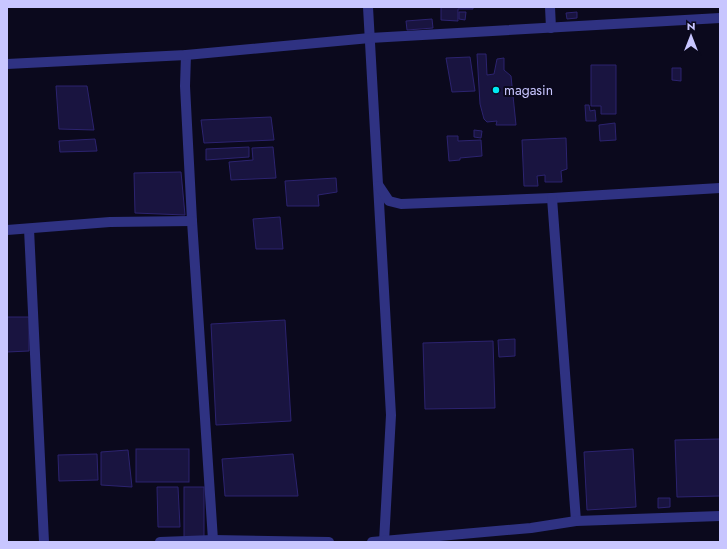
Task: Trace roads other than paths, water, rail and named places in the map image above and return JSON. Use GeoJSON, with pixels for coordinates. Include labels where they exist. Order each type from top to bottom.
{"type":"FeatureCollection","features":[{"type":"Feature","properties":{"kind":"street"},"geometry":{"type":"LineString","coordinates":[[368,7],[391,415],[384,541]]}},
{"type":"Feature","properties":{"kind":"street"},"geometry":{"type":"LineString","coordinates":[[550,7],[551,28]]}},
{"type":"Feature","properties":{"kind":"street"},"geometry":{"type":"LineString","coordinates":[[7,64],[186,55],[370,38],[720,18]]}},
{"type":"Feature","properties":{"kind":"street"},"geometry":{"type":"LineString","coordinates":[[186,55],[184,86],[213,540]]}},
{"type":"Feature","properties":{"kind":"street"},"geometry":{"type":"LineString","coordinates":[[378,186],[389,201],[401,204],[552,198],[720,188]]}},
{"type":"Feature","properties":{"kind":"street"},"geometry":{"type":"LineString","coordinates":[[552,198],[576,521]]}},
{"type":"Feature","properties":{"kind":"street"},"geometry":{"type":"LineString","coordinates":[[7,230],[110,222],[192,221]]}},
{"type":"Feature","properties":{"kind":"street"},"geometry":{"type":"LineString","coordinates":[[29,229],[44,542]]}},
{"type":"Feature","properties":{"kind":"street"},"geometry":{"type":"LineString","coordinates":[[372,542],[531,528],[576,521],[720,516]]}},
{"type":"Feature","properties":{"kind":"street"},"geometry":{"type":"LineString","coordinates":[[160,542],[213,540],[329,542]]}},
{"type":"Feature","properties":{"kind":"place","name":"magasin"},"geometry":{"type":"Point","coordinates":[496,90]}}]}
